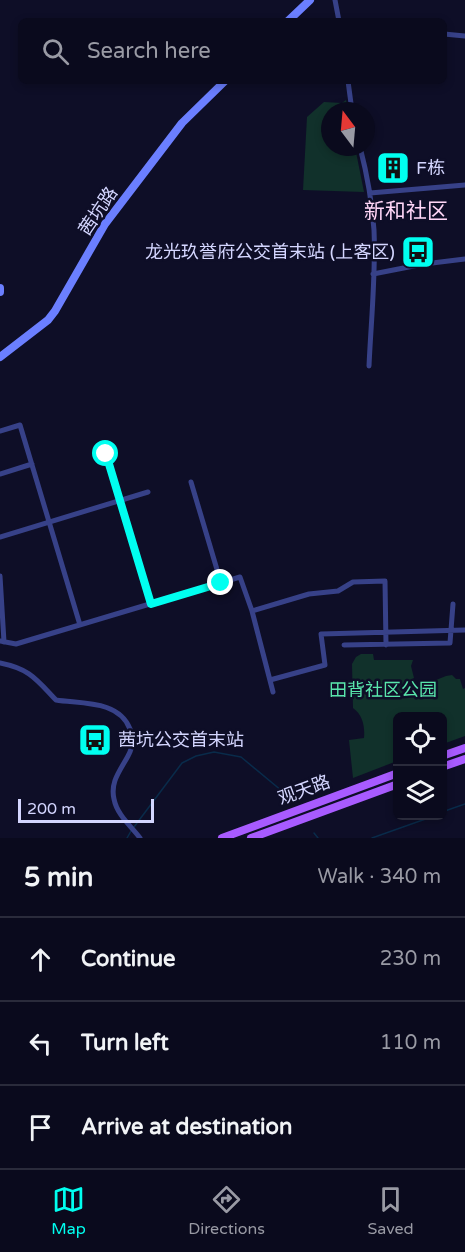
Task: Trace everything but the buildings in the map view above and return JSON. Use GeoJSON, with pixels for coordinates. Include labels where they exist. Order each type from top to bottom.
{"type":"FeatureCollection","features":[{"type":"Feature","properties":{"kind":"main road"},"geometry":{"type":"LineString","coordinates":[[447,754],[465,748]]}},
{"type":"Feature","properties":{"kind":"main road"},"geometry":{"type":"LineString","coordinates":[[445,766],[465,759]]}},
{"type":"Feature","properties":{"kind":"main road","name":"观天路"},"geometry":{"type":"LineString","coordinates":[[222,838],[393,775]]}},
{"type":"Feature","properties":{"kind":"main road","name":"观天路"},"geometry":{"type":"LineString","coordinates":[[251,838],[393,786]]}},
{"type":"Feature","properties":{"kind":"street"},"geometry":{"type":"LineString","coordinates":[[291,18],[309,0]]}},
{"type":"Feature","properties":{"kind":"street"},"geometry":{"type":"LineString","coordinates":[[334,0],[338,18]]}},
{"type":"Feature","properties":{"kind":"street"},"geometry":{"type":"LineString","coordinates":[[447,34],[465,36]]}},
{"type":"Feature","properties":{"kind":"street","name":"茜坑路"},"geometry":{"type":"LineString","coordinates":[[0,357],[48,320],[105,224],[182,123],[222,84]]}},
{"type":"Feature","properties":{"kind":"street"},"geometry":{"type":"LineString","coordinates":[[348,84],[351,102]]}},
{"type":"Feature","properties":{"kind":"street"},"geometry":{"type":"LineString","coordinates":[[362,156],[370,193],[374,228],[369,366]]}},
{"type":"Feature","properties":{"kind":"street"},"geometry":{"type":"LineString","coordinates":[[370,193],[465,185]]}},
{"type":"Feature","properties":{"kind":"street"},"geometry":{"type":"LineString","coordinates":[[373,274],[465,259]]}},
{"type":"Feature","properties":{"kind":"street"},"geometry":{"type":"LineString","coordinates":[[0,432],[20,425],[81,625]]}},
{"type":"Feature","properties":{"kind":"street"},"geometry":{"type":"LineString","coordinates":[[106,454],[151,604]]}},
{"type":"Feature","properties":{"kind":"street"},"geometry":{"type":"LineString","coordinates":[[0,474],[32,464]]}},
{"type":"Feature","properties":{"kind":"street"},"geometry":{"type":"LineString","coordinates":[[191,482],[221,583]]}},
{"type":"Feature","properties":{"kind":"street"},"geometry":{"type":"LineString","coordinates":[[0,537],[148,492]]}},
{"type":"Feature","properties":{"kind":"street"},"geometry":{"type":"LineString","coordinates":[[0,576],[2,641],[16,644],[240,577],[252,611],[273,692]]}},
{"type":"Feature","properties":{"kind":"street"},"geometry":{"type":"LineString","coordinates":[[252,611],[309,594],[338,591],[353,582],[385,580],[386,645]]}},
{"type":"Feature","properties":{"kind":"street"},"geometry":{"type":"LineString","coordinates":[[344,645],[450,643],[453,604]]}},
{"type":"Feature","properties":{"kind":"street"},"geometry":{"type":"LineString","coordinates":[[270,680],[325,665],[321,633],[465,630]]}},
{"type":"Feature","properties":{"kind":"street"},"geometry":{"type":"LineString","coordinates":[[0,663],[32,675],[56,700],[105,706],[125,720],[132,735],[132,745],[117,774],[113,789],[116,807],[138,836]]}},
{"type":"Feature","properties":{"kind":"green space"},"geometry":{"type":"Polygon","coordinates":[[[321,105],[321,156],[357,156],[364,192],[303,190],[307,117],[321,105]]]}},
{"type":"Feature","properties":{"kind":"green space","name":"田背社区公园"},"geometry":{"type":"Polygon","coordinates":[[[361,654],[373,654],[374,660],[413,660],[411,666],[414,678],[411,680],[416,688],[446,676],[452,675],[460,679],[463,689],[465,688],[465,736],[447,743],[447,712],[393,712],[393,763],[353,778],[349,740],[364,738],[363,722],[353,708],[352,664],[361,654]]]}},
{"type":"Feature","properties":{"kind":"waterway"},"geometry":{"type":"LineString","coordinates":[[134,827],[182,763],[196,756],[214,752],[241,757],[288,796]]}},
{"type":"Feature","properties":{"kind":"waterway"},"geometry":{"type":"LineString","coordinates":[[447,810],[465,804]]}},
{"type":"Feature","properties":{"kind":"waterway"},"geometry":{"type":"LineString","coordinates":[[372,838],[423,820]]}},
{"type":"Feature","properties":{"kind":"waterway"},"geometry":{"type":"LineString","coordinates":[[127,838],[131,831]]}},
{"type":"Feature","properties":{"kind":"waterway"},"geometry":{"type":"LineString","coordinates":[[314,833],[318,838]]}},
{"type":"Feature","properties":{"kind":"place","name":"F栋"},"geometry":{"type":"Point","coordinates":[393,168]}},
{"type":"Feature","properties":{"kind":"place","name":"龙光玖誉府公交首末站 (上客区)"},"geometry":{"type":"Point","coordinates":[418,252]}},
{"type":"Feature","properties":{"kind":"place","name":"茜坑公交首末站"},"geometry":{"type":"Point","coordinates":[95,740]}},
{"type":"Feature","properties":{"kind":"district","name":"新和社区"},"geometry":{"type":"Point","coordinates":[406,211]}},
{"type":"Feature","properties":{"kind":"route"},"geometry":{"type":"LineString","coordinates":[[106,454],[151,604],[221,583]]}}]}
